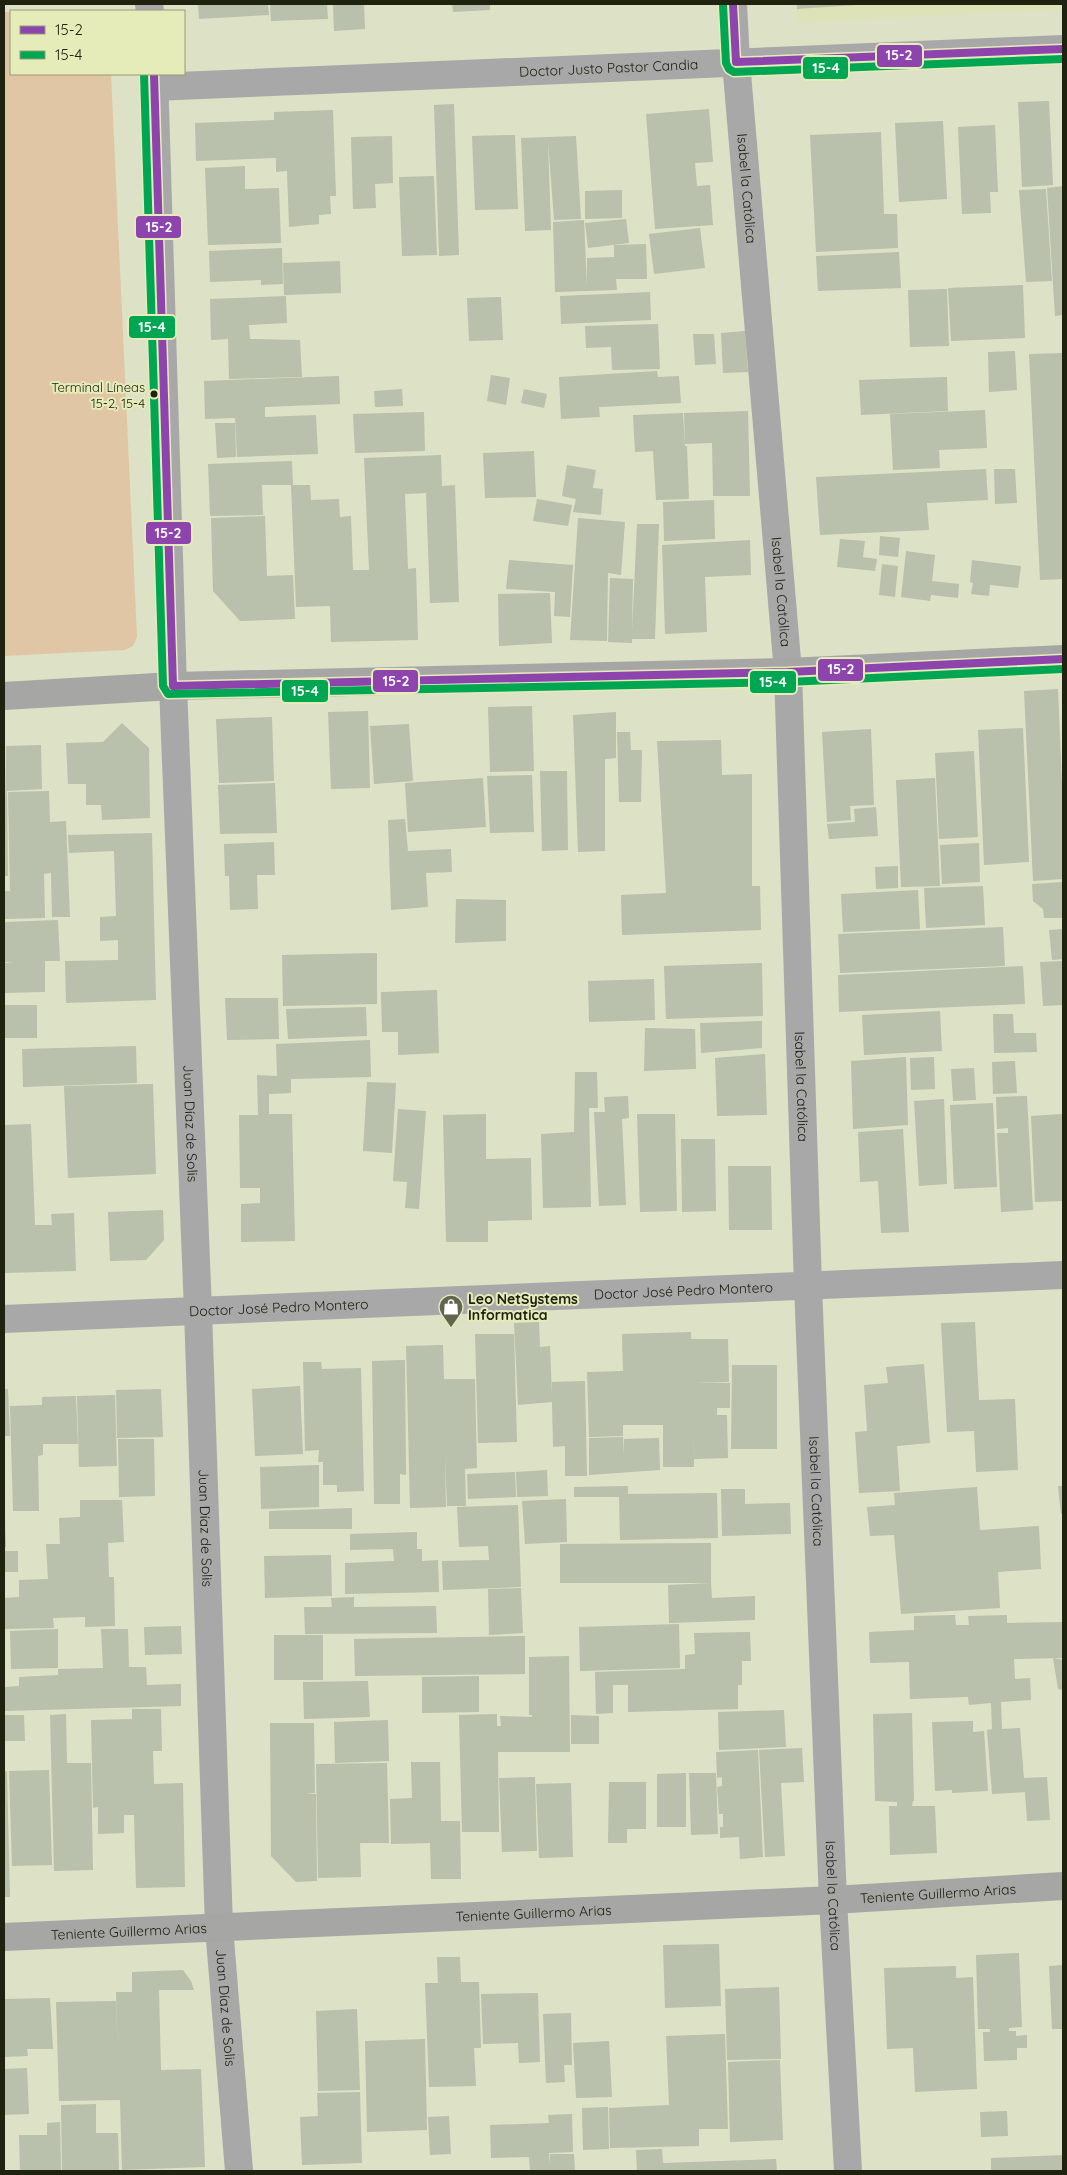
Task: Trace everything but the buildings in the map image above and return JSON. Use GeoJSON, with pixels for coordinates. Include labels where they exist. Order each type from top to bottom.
{"type":"FeatureCollection","features":[{"type":"Feature","properties":{"kind":"street","name":"Isabel la Católica"},"geometry":{"type":"LineString","coordinates":[[733,4],[736,62],[788,672],[808,1286],[834,1900],[848,2171]]}},
{"type":"Feature","properties":{"kind":"street","name":"Doctor Justo Pastor Candia"},"geometry":{"type":"LineString","coordinates":[[154,80],[736,62],[1063,49]]}},
{"type":"Feature","properties":{"kind":"street","name":"Juan Díaz de Solis"},"geometry":{"type":"LineString","coordinates":[[154,80],[172,686],[198,1311],[219,1928],[239,2171]]}},
{"type":"Feature","properties":{"kind":"street"},"geometry":{"type":"LineString","coordinates":[[4,696],[172,686],[788,672],[1063,659]]}},
{"type":"Feature","properties":{"kind":"street","name":"Doctor José Pedro Montero"},"geometry":{"type":"LineString","coordinates":[[4,1319],[1063,1275]]}},
{"type":"Feature","properties":{"kind":"street","name":"Teniente Guillermo Arias"},"geometry":{"type":"LineString","coordinates":[[4,1937],[834,1900],[1063,1886]]}},
{"type":"Feature","properties":{"kind":"shaded area"},"geometry":{"type":"Polygon","coordinates":[[[796,4],[1063,4],[1063,9],[797,23],[796,4]]]}},
{"type":"Feature","properties":{"kind":"shaded area"},"geometry":{"type":"Polygon","coordinates":[[[4,12],[10,12],[10,75],[111,75],[137,637],[133,646],[125,650],[4,656],[4,12]]]}},
{"type":"Feature","properties":{"kind":"transit line","name":"15-2"},"geometry":{"type":"LineString","coordinates":[[733,4],[736,62]]}},
{"type":"Feature","properties":{"kind":"transit line","name":"15-4"},"geometry":{"type":"LineString","coordinates":[[723,5],[726,63],[729,69],[734,72],[1063,59]]}},
{"type":"Feature","properties":{"kind":"transit line","name":"15-2"},"geometry":{"type":"LineString","coordinates":[[736,62],[1063,49]]}},
{"type":"Feature","properties":{"kind":"transit line","name":"15-4"},"geometry":{"type":"LineString","coordinates":[[144,75],[163,686],[168,694],[788,682],[1063,669]]}},
{"type":"Feature","properties":{"kind":"transit line","name":"15-2"},"geometry":{"type":"LineString","coordinates":[[154,75],[173,686]]}},
{"type":"Feature","properties":{"kind":"transit line","name":"15-2"},"geometry":{"type":"LineString","coordinates":[[173,686],[788,672],[1063,659]]}},
{"type":"Feature","properties":{"kind":"place","name":"Terminal Líneas 15-2, 15-4"},"geometry":{"type":"Point","coordinates":[154,394]}},
{"type":"Feature","properties":{"kind":"place","name":"Leo NetSystems Informatica"},"geometry":{"type":"Point","coordinates":[451,1328]}}]}
